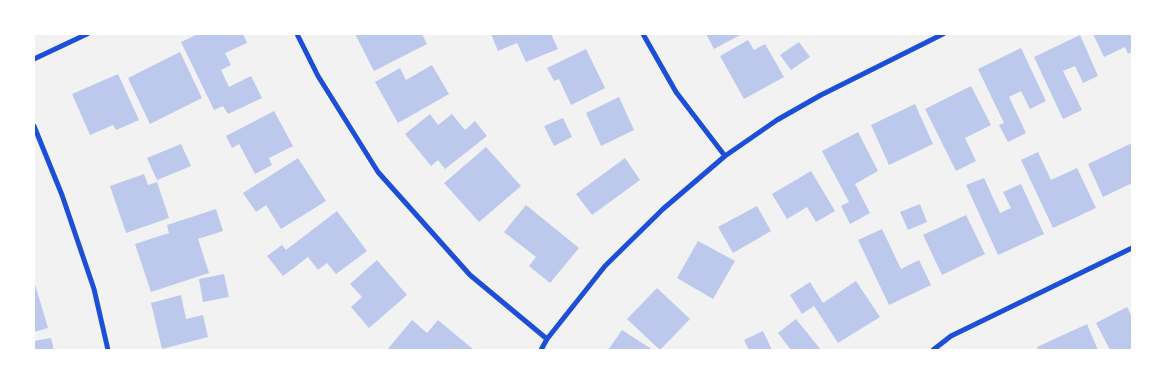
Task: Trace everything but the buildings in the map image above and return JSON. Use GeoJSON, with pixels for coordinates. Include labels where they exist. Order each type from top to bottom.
{"type":"FeatureCollection","features":[{"type":"Feature","properties":{"kind":"street"},"geometry":{"type":"LineString","coordinates":[[34,59],[88,34]]}},
{"type":"Feature","properties":{"kind":"street"},"geometry":{"type":"LineString","coordinates":[[297,34],[318,76],[378,172],[470,276],[547,338]]}},
{"type":"Feature","properties":{"kind":"street"},"geometry":{"type":"LineString","coordinates":[[643,34],[676,92],[725,156]]}},
{"type":"Feature","properties":{"kind":"street"},"geometry":{"type":"LineString","coordinates":[[541,350],[547,338],[605,266],[663,209],[725,156],[776,120],[821,95],[943,34]]}},
{"type":"Feature","properties":{"kind":"street"},"geometry":{"type":"LineString","coordinates":[[34,126],[62,195],[94,289],[108,350]]}},
{"type":"Feature","properties":{"kind":"street"},"geometry":{"type":"LineString","coordinates":[[932,350],[959,332],[1132,248]]}}]}
